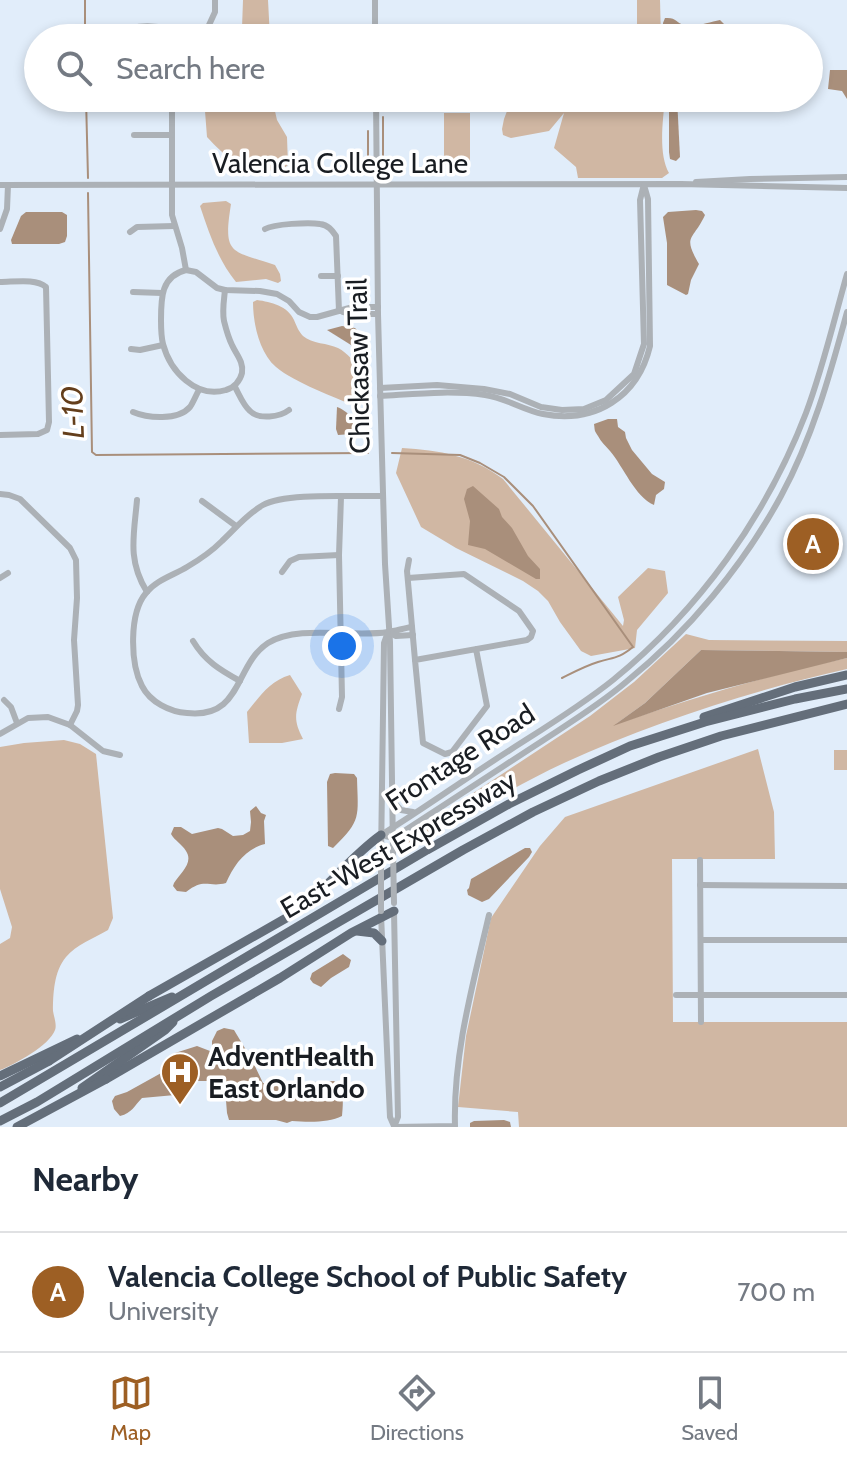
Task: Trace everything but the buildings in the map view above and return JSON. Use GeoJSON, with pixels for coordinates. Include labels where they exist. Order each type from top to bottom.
{"type":"FeatureCollection","features":[{"type":"Feature","properties":{"kind":"highway"},"geometry":{"type":"LineString","coordinates":[[630,746],[731,707],[847,675]]}},
{"type":"Feature","properties":{"kind":"highway","name":"East-West Expressway"},"geometry":{"type":"LineString","coordinates":[[0,1103],[509,804],[630,746],[705,722],[847,689]]}},
{"type":"Feature","properties":{"kind":"highway","name":"East-West Expressway"},"geometry":{"type":"LineString","coordinates":[[0,1121],[37,1102],[181,1013],[533,812],[599,781],[721,736],[847,704]]}},
{"type":"Feature","properties":{"kind":"highway"},"geometry":{"type":"LineString","coordinates":[[0,1087],[49,1061],[149,996],[295,913],[381,835]]}},
{"type":"Feature","properties":{"kind":"highway"},"geometry":{"type":"LineString","coordinates":[[17,1127],[280,978],[394,907]]}},
{"type":"Feature","properties":{"kind":"highway"},"geometry":{"type":"LineString","coordinates":[[354,932],[374,933],[382,941]]}},
{"type":"Feature","properties":{"kind":"highway"},"geometry":{"type":"LineString","coordinates":[[0,1076],[159,1001],[191,991]]}},
{"type":"Feature","properties":{"kind":"highway"},"geometry":{"type":"LineString","coordinates":[[26,1127],[165,1030],[181,1013]]}},
{"type":"Feature","properties":{"kind":"street"},"geometry":{"type":"LineString","coordinates":[[209,24],[215,12],[215,0]]}},
{"type":"Feature","properties":{"kind":"street"},"geometry":{"type":"LineString","coordinates":[[375,0],[375,24]]}},
{"type":"Feature","properties":{"kind":"street"},"geometry":{"type":"LineString","coordinates":[[172,112],[172,215],[186,270]]}},
{"type":"Feature","properties":{"kind":"street","name":"Chickasaw Trail"},"geometry":{"type":"LineString","coordinates":[[376,112],[380,392],[394,838],[398,1117],[394,1127]]}},
{"type":"Feature","properties":{"kind":"street"},"geometry":{"type":"LineString","coordinates":[[134,135],[171,135]]}},
{"type":"Feature","properties":{"kind":"street","name":"Valencia College Lane"},"geometry":{"type":"LineString","coordinates":[[681,184],[712,180],[847,177]]}},
{"type":"Feature","properties":{"kind":"street","name":"Valencia College Lane"},"geometry":{"type":"LineString","coordinates":[[4,185],[681,184],[847,189]]}},
{"type":"Feature","properties":{"kind":"street"},"geometry":{"type":"LineString","coordinates":[[0,229],[7,209],[4,185]]}},
{"type":"Feature","properties":{"kind":"street"},"geometry":{"type":"LineString","coordinates":[[380,392],[437,385],[484,389],[510,394],[541,407],[562,410],[591,407],[606,400],[634,374],[644,344],[640,200],[644,185]]}},
{"type":"Feature","properties":{"kind":"street"},"geometry":{"type":"LineString","coordinates":[[265,229],[272,225],[320,224],[330,228],[336,236],[339,311]]}},
{"type":"Feature","properties":{"kind":"street"},"geometry":{"type":"LineString","coordinates":[[130,232],[137,227],[174,226]]}},
{"type":"Feature","properties":{"kind":"street"},"geometry":{"type":"LineString","coordinates":[[225,290],[223,317],[230,342],[241,360],[242,374],[235,387],[224,391],[199,390],[175,369],[163,345],[162,293],[177,273],[186,270],[196,272],[217,288],[225,290],[272,292],[310,317],[353,307],[378,310]]}},
{"type":"Feature","properties":{"kind":"street","name":"Frontage Road"},"geometry":{"type":"LineString","coordinates":[[381,835],[611,681],[680,618],[710,583],[771,488],[800,426],[821,367],[847,274]]}},
{"type":"Feature","properties":{"kind":"street"},"geometry":{"type":"LineString","coordinates":[[321,276],[338,276]]}},
{"type":"Feature","properties":{"kind":"street"},"geometry":{"type":"LineString","coordinates":[[0,282],[36,282],[44,284],[47,290],[49,422],[47,430],[40,434],[0,435]]}},
{"type":"Feature","properties":{"kind":"street"},"geometry":{"type":"LineString","coordinates":[[133,292],[162,293]]}},
{"type":"Feature","properties":{"kind":"street","name":"Frontage Road"},"geometry":{"type":"LineString","coordinates":[[381,835],[394,838],[626,683],[703,607],[731,574],[782,495],[810,433],[847,312]]}},
{"type":"Feature","properties":{"kind":"street"},"geometry":{"type":"LineString","coordinates":[[131,349],[163,345]]}},
{"type":"Feature","properties":{"kind":"street"},"geometry":{"type":"LineString","coordinates":[[235,387],[250,411],[257,415],[283,415],[289,410]]}},
{"type":"Feature","properties":{"kind":"street"},"geometry":{"type":"LineString","coordinates":[[133,412],[143,417],[175,416],[189,409],[199,390]]}},
{"type":"Feature","properties":{"kind":"street"},"geometry":{"type":"LineString","coordinates":[[0,494],[20,499],[70,548],[76,560],[74,640],[78,705],[70,725]]}},
{"type":"Feature","properties":{"kind":"street"},"geometry":{"type":"LineString","coordinates":[[383,496],[283,498],[263,505],[220,543],[147,592],[137,608],[134,656],[141,685],[151,699],[185,713],[207,713],[225,704],[259,650],[284,635],[388,632],[396,636],[412,631]]}},
{"type":"Feature","properties":{"kind":"street"},"geometry":{"type":"LineString","coordinates":[[339,709],[342,697],[341,497]]}},
{"type":"Feature","properties":{"kind":"street"},"geometry":{"type":"LineString","coordinates":[[137,500],[134,566],[147,592]]}},
{"type":"Feature","properties":{"kind":"street"},"geometry":{"type":"LineString","coordinates":[[202,501],[236,526]]}},
{"type":"Feature","properties":{"kind":"street"},"geometry":{"type":"LineString","coordinates":[[282,572],[290,561],[299,557],[339,555]]}},
{"type":"Feature","properties":{"kind":"street"},"geometry":{"type":"LineString","coordinates":[[409,560],[407,567],[423,743],[447,754],[487,706],[476,649]]}},
{"type":"Feature","properties":{"kind":"street"},"geometry":{"type":"LineString","coordinates":[[0,578],[8,573]]}},
{"type":"Feature","properties":{"kind":"street"},"geometry":{"type":"LineString","coordinates":[[408,578],[464,574],[519,611],[532,629],[532,635],[527,640],[415,660]]}},
{"type":"Feature","properties":{"kind":"street","name":"Chickasaw Trail"},"geometry":{"type":"LineString","coordinates":[[388,632],[384,643],[381,914],[390,1117],[394,1127]]}},
{"type":"Feature","properties":{"kind":"street"},"geometry":{"type":"LineString","coordinates":[[193,641],[211,664],[240,681]]}},
{"type":"Feature","properties":{"kind":"street"},"geometry":{"type":"LineString","coordinates":[[4,700],[11,707],[17,723]]}},
{"type":"Feature","properties":{"kind":"street"},"geometry":{"type":"LineString","coordinates":[[0,734],[17,723],[40,716],[70,725],[103,751],[120,755]]}},
{"type":"Feature","properties":{"kind":"street"},"geometry":{"type":"LineString","coordinates":[[393,801],[401,810],[409,813],[417,811]]}},
{"type":"Feature","properties":{"kind":"street"},"geometry":{"type":"LineString","coordinates":[[700,860],[701,1022]]}},
{"type":"Feature","properties":{"kind":"street"},"geometry":{"type":"LineString","coordinates":[[700,885],[847,886]]}},
{"type":"Feature","properties":{"kind":"street"},"geometry":{"type":"LineString","coordinates":[[394,1127],[455,1126],[456,1082],[463,1034],[489,915]]}},
{"type":"Feature","properties":{"kind":"street"},"geometry":{"type":"LineString","coordinates":[[701,940],[847,940]]}},
{"type":"Feature","properties":{"kind":"street"},"geometry":{"type":"LineString","coordinates":[[676,995],[847,995]]}},
{"type":"Feature","properties":{"kind":"shaded area"},"geometry":{"type":"Polygon","coordinates":[[[243,0],[268,0],[269,24],[242,24],[243,0]]]}},
{"type":"Feature","properties":{"kind":"shaded area"},"geometry":{"type":"Polygon","coordinates":[[[637,0],[660,0],[661,24],[637,24],[637,0]]]}},
{"type":"Feature","properties":{"kind":"shaded area"},"geometry":{"type":"Polygon","coordinates":[[[665,18],[672,18],[682,24],[663,24],[665,18]]]}},
{"type":"Feature","properties":{"kind":"shaded area"},"geometry":{"type":"Polygon","coordinates":[[[720,20],[724,24],[703,24],[720,20]]]}},
{"type":"Feature","properties":{"kind":"shaded area"},"geometry":{"type":"Polygon","coordinates":[[[830,70],[847,70],[847,99],[842,91],[828,89],[830,70]]]}},
{"type":"Feature","properties":{"kind":"shaded area"},"geometry":{"type":"Polygon","coordinates":[[[205,112],[275,112],[287,137],[288,165],[281,171],[248,167],[224,154],[207,137],[205,112]]]}},
{"type":"Feature","properties":{"kind":"shaded area"},"geometry":{"type":"Polygon","coordinates":[[[507,112],[664,112],[662,147],[669,173],[662,178],[578,178],[576,167],[554,148],[564,113],[549,131],[511,138],[503,135],[507,112]]]}},
{"type":"Feature","properties":{"kind":"shaded area"},"geometry":{"type":"Polygon","coordinates":[[[669,112],[678,112],[680,157],[676,161],[670,159],[669,112]]]}},
{"type":"Feature","properties":{"kind":"shaded area"},"geometry":{"type":"Polygon","coordinates":[[[444,113],[470,113],[470,165],[444,165],[444,113]]]}},
{"type":"Feature","properties":{"kind":"shaded area"},"geometry":{"type":"Polygon","coordinates":[[[226,201],[231,204],[228,233],[233,248],[275,265],[280,274],[281,281],[278,283],[266,279],[236,282],[224,265],[200,206],[226,201]]]}},
{"type":"Feature","properties":{"kind":"shaded area"},"geometry":{"type":"Polygon","coordinates":[[[696,210],[705,215],[691,238],[691,248],[699,264],[686,295],[667,285],[667,243],[663,217],[668,212],[696,210]]]}},
{"type":"Feature","properties":{"kind":"shaded area"},"geometry":{"type":"Polygon","coordinates":[[[26,212],[62,212],[67,215],[65,242],[12,244],[21,216],[26,212]]]}},
{"type":"Feature","properties":{"kind":"shaded area"},"geometry":{"type":"Polygon","coordinates":[[[257,300],[283,308],[291,315],[303,336],[338,348],[363,366],[368,397],[357,407],[304,384],[276,367],[258,337],[253,302],[257,300]]]}},
{"type":"Feature","properties":{"kind":"shaded area"},"geometry":{"type":"Polygon","coordinates":[[[342,326],[355,328],[359,332],[359,350],[327,330],[342,326]]]}},
{"type":"Feature","properties":{"kind":"shaded area"},"geometry":{"type":"Polygon","coordinates":[[[337,407],[351,418],[354,425],[352,434],[338,435],[337,407]]]}},
{"type":"Feature","properties":{"kind":"shaded area"},"geometry":{"type":"Polygon","coordinates":[[[617,419],[618,427],[625,432],[632,450],[652,474],[665,482],[664,489],[656,495],[654,505],[635,488],[596,433],[594,424],[617,419]]]}},
{"type":"Feature","properties":{"kind":"shaded area"},"geometry":{"type":"Polygon","coordinates":[[[402,448],[455,456],[480,465],[503,479],[623,626],[618,597],[648,568],[665,571],[668,593],[637,630],[635,648],[591,656],[581,651],[538,591],[421,527],[396,473],[402,448]]]}},
{"type":"Feature","properties":{"kind":"shaded area"},"geometry":{"type":"Polygon","coordinates":[[[473,486],[499,509],[528,556],[540,569],[540,579],[485,549],[468,545],[470,521],[464,499],[467,489],[473,486]]]}},
{"type":"Feature","properties":{"kind":"shaded area"},"geometry":{"type":"Polygon","coordinates":[[[686,634],[709,640],[847,641],[847,652],[701,650],[645,703],[616,724],[730,688],[847,658],[847,669],[703,709],[598,748],[521,784],[398,855],[398,847],[411,834],[590,716],[634,682],[686,634]]]}},
{"type":"Feature","properties":{"kind":"shaded area"},"geometry":{"type":"Polygon","coordinates":[[[701,650],[847,652],[847,658],[707,693],[613,726],[645,703],[701,650]]]}},
{"type":"Feature","properties":{"kind":"shaded area"},"geometry":{"type":"Polygon","coordinates":[[[290,675],[302,694],[296,716],[303,739],[282,743],[249,743],[247,712],[271,685],[290,675]]]}},
{"type":"Feature","properties":{"kind":"shaded area"},"geometry":{"type":"Polygon","coordinates":[[[64,740],[80,744],[96,754],[113,918],[108,930],[75,949],[62,963],[54,990],[56,1026],[52,1036],[31,1054],[0,1070],[0,944],[10,938],[12,927],[0,889],[0,747],[64,740]]]}},
{"type":"Feature","properties":{"kind":"shaded area"},"geometry":{"type":"Polygon","coordinates":[[[758,749],[774,812],[775,859],[672,859],[673,1022],[847,1022],[847,1127],[519,1127],[518,1112],[458,1107],[466,1036],[491,918],[540,846],[565,817],[758,749]]]}},
{"type":"Feature","properties":{"kind":"shaded area"},"geometry":{"type":"Polygon","coordinates":[[[834,750],[847,750],[847,770],[834,770],[834,750]]]}},
{"type":"Feature","properties":{"kind":"shaded area"},"geometry":{"type":"Polygon","coordinates":[[[330,774],[354,774],[358,801],[354,824],[333,848],[328,846],[327,782],[330,774]]]}},
{"type":"Feature","properties":{"kind":"shaded area"},"geometry":{"type":"Polygon","coordinates":[[[256,806],[266,815],[265,844],[241,859],[226,883],[202,884],[186,892],[177,891],[173,886],[185,868],[188,855],[171,834],[174,827],[181,827],[192,834],[218,828],[233,836],[243,835],[250,831],[250,811],[256,806]]]}},
{"type":"Feature","properties":{"kind":"shaded area"},"geometry":{"type":"Polygon","coordinates":[[[530,848],[532,852],[529,857],[489,899],[482,902],[468,895],[471,879],[530,848]]]}},
{"type":"Feature","properties":{"kind":"shaded area"},"geometry":{"type":"Polygon","coordinates":[[[343,954],[351,960],[349,967],[321,987],[313,983],[310,979],[312,973],[343,954]]]}},
{"type":"Feature","properties":{"kind":"shaded area"},"geometry":{"type":"Polygon","coordinates":[[[224,1028],[234,1030],[263,1083],[334,1081],[342,1092],[342,1116],[325,1121],[287,1123],[276,1120],[229,1120],[225,1088],[217,1081],[187,1081],[175,1095],[142,1098],[130,1111],[120,1116],[114,1109],[112,1101],[115,1096],[172,1067],[175,1053],[197,1046],[210,1051],[217,1031],[224,1028]]]}},
{"type":"Feature","properties":{"kind":"shaded area"},"geometry":{"type":"Polygon","coordinates":[[[474,1121],[510,1122],[511,1127],[470,1127],[474,1121]]]}},
{"type":"Feature","properties":{"kind":"waterway","name":"L-10"},"geometry":{"type":"LineString","coordinates":[[85,0],[85,24]]}},
{"type":"Feature","properties":{"kind":"waterway","name":"L-10"},"geometry":{"type":"LineString","coordinates":[[86,112],[88,178]]}},
{"type":"Feature","properties":{"kind":"waterway"},"geometry":{"type":"LineString","coordinates":[[383,117],[383,172]]}},
{"type":"Feature","properties":{"kind":"waterway"},"geometry":{"type":"LineString","coordinates":[[368,131],[368,168]]}},
{"type":"Feature","properties":{"kind":"waterway","name":"L-10"},"geometry":{"type":"LineString","coordinates":[[88,193],[92,452],[96,455],[368,453]]}},
{"type":"Feature","properties":{"kind":"waterway","name":"L-10"},"geometry":{"type":"LineString","coordinates":[[392,453],[460,455],[504,477],[533,506],[633,647],[620,656],[589,665],[562,678]]}},
{"type":"Feature","properties":{"kind":"place","name":"Valencia College School of Public Safety"},"geometry":{"type":"Point","coordinates":[813,544]}},
{"type":"Feature","properties":{"kind":"place","name":"AdventHealth East Orlando"},"geometry":{"type":"Point","coordinates":[180,1106]}}]}
